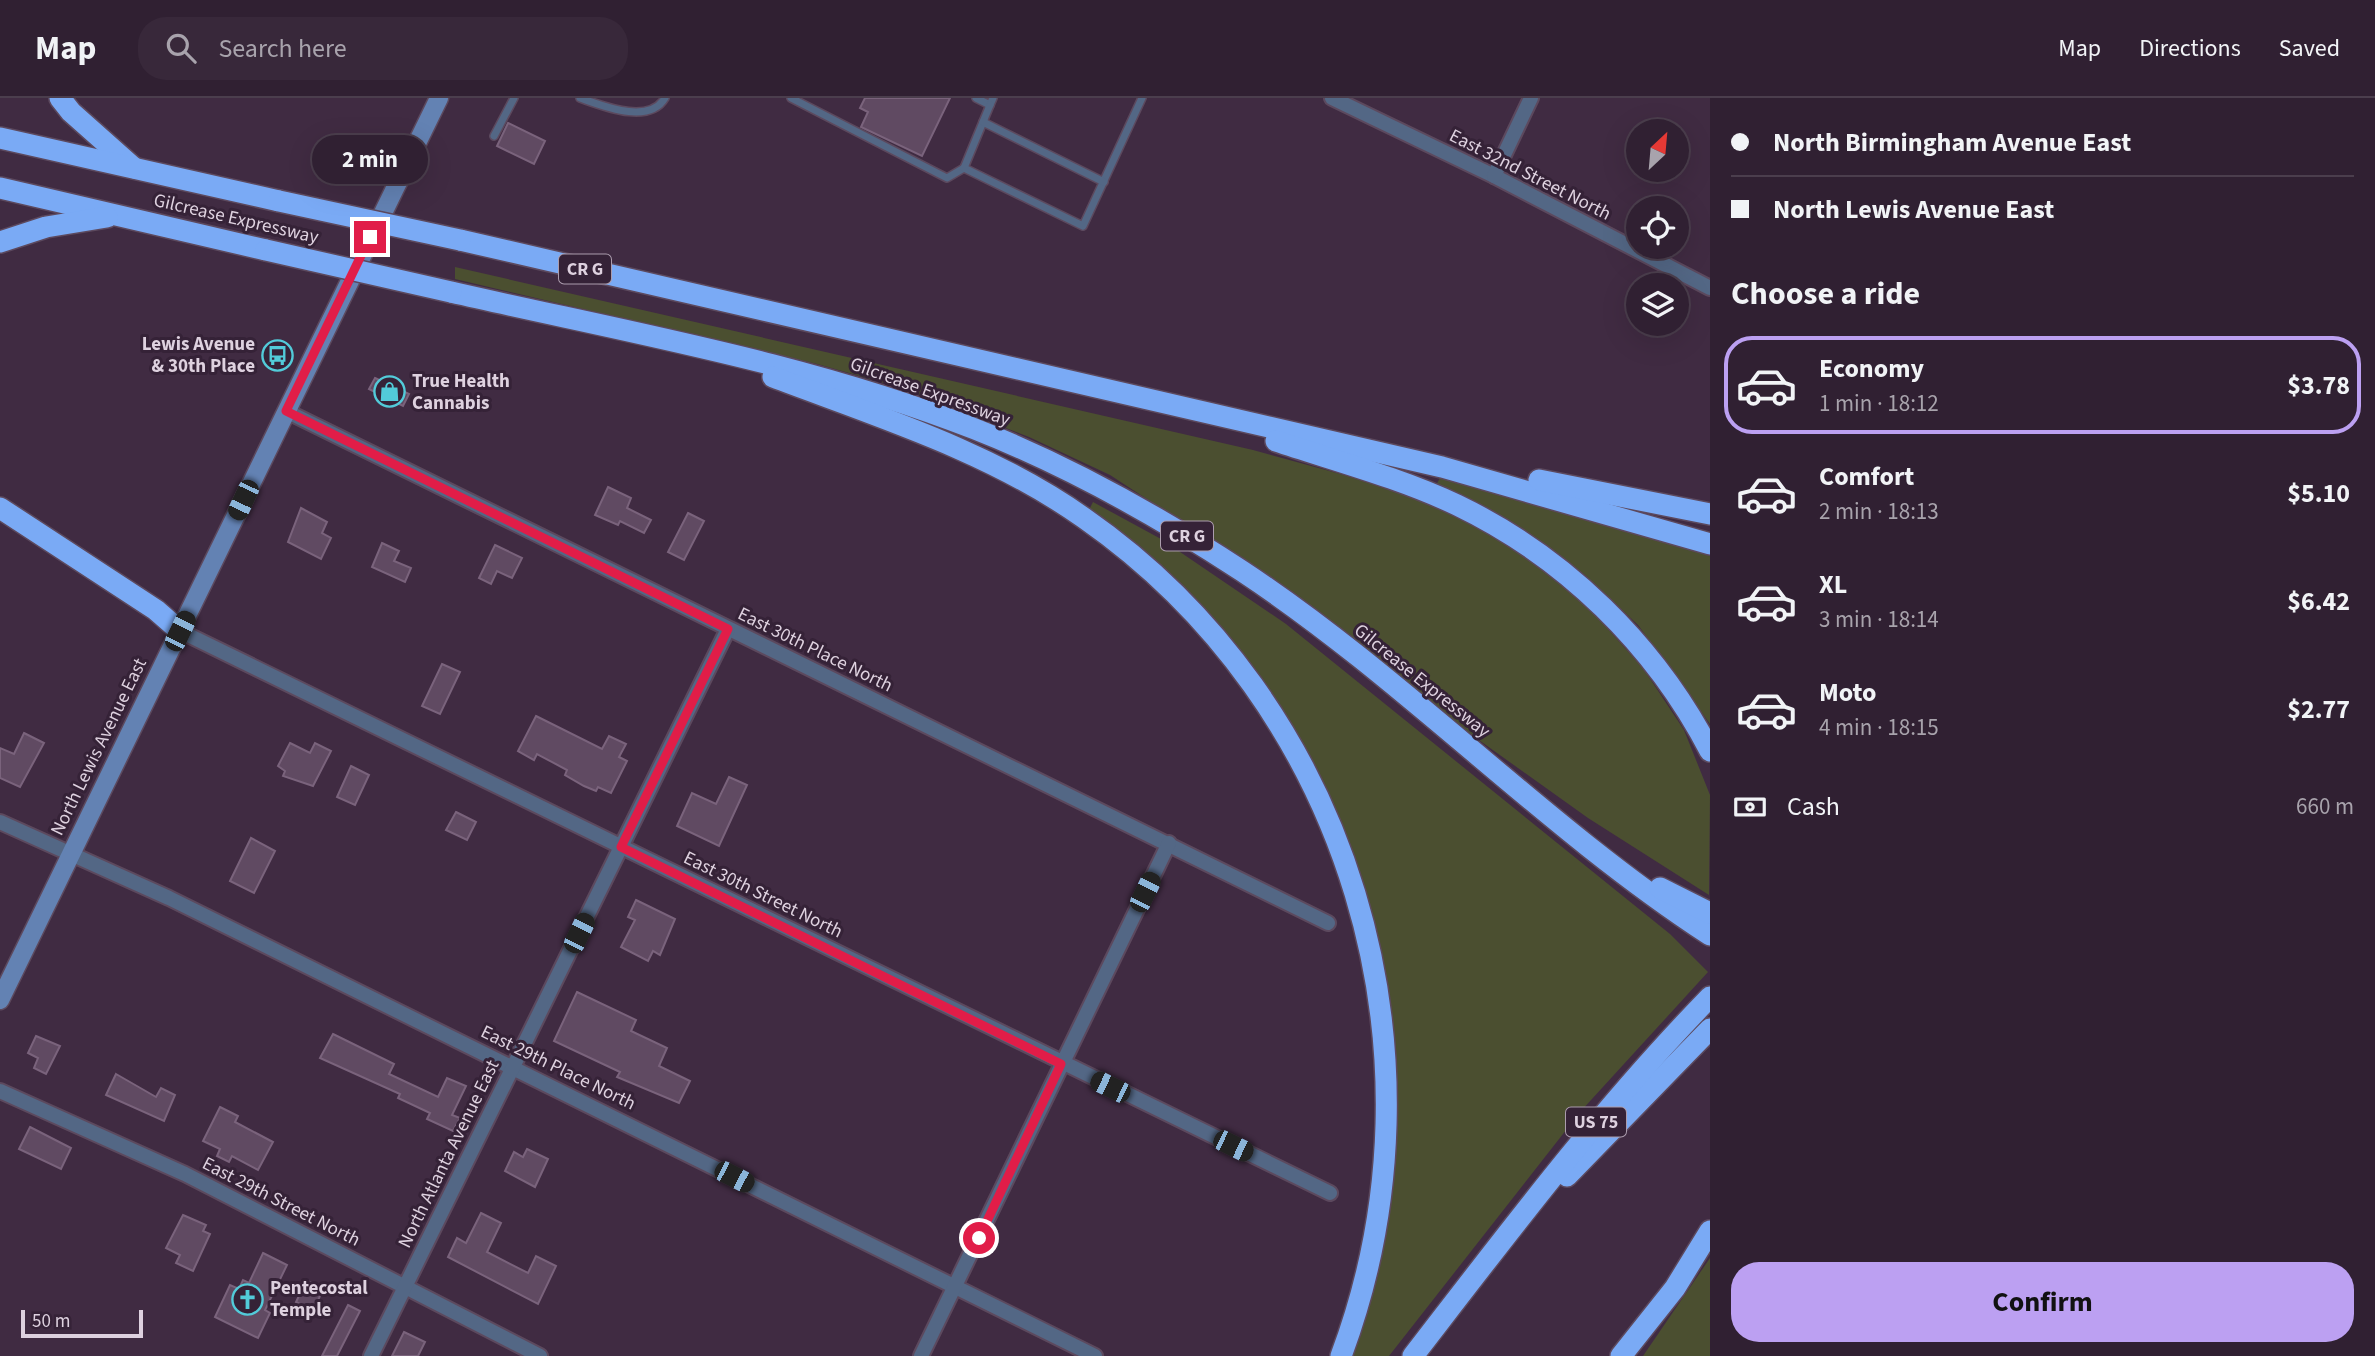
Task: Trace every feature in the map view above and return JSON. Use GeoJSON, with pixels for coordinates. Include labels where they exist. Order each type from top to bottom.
{"type":"FeatureCollection","features":[{"type":"Feature","properties":{"kind":"highway"},"geometry":{"type":"LineString","coordinates":[[61,98],[71,112],[135,169]]}},
{"type":"Feature","properties":{"kind":"highway","name":"Gilcrease Expressway"},"geometry":{"type":"LineString","coordinates":[[0,138],[460,240],[1255,423],[1536,492],[1710,544]]}},
{"type":"Feature","properties":{"kind":"highway","name":"Gilcrease Expressway"},"geometry":{"type":"LineString","coordinates":[[0,188],[809,374],[926,411],[1024,450],[1131,503],[1233,566],[1297,610],[1608,862],[1679,906]]}},
{"type":"Feature","properties":{"kind":"highway"},"geometry":{"type":"LineString","coordinates":[[0,242],[46,227],[119,215]]}},
{"type":"Feature","properties":{"kind":"highway"},"geometry":{"type":"LineString","coordinates":[[693,347],[979,457],[1084,517],[1122,546],[1183,603],[1229,655],[1277,720],[1325,809],[1344,857],[1361,910],[1381,1005],[1387,1094],[1382,1195],[1363,1289],[1341,1356]]}},
{"type":"Feature","properties":{"kind":"highway"},"geometry":{"type":"LineString","coordinates":[[1156,400],[1431,494],[1519,540],[1568,575],[1615,619],[1676,695],[1710,751]]}},
{"type":"Feature","properties":{"kind":"highway"},"geometry":{"type":"LineString","coordinates":[[1255,423],[1710,514]]}},
{"type":"Feature","properties":{"kind":"highway"},"geometry":{"type":"LineString","coordinates":[[0,508],[156,610],[180,631]]}},
{"type":"Feature","properties":{"kind":"highway"},"geometry":{"type":"LineString","coordinates":[[0,524],[151,622],[180,631]]}},
{"type":"Feature","properties":{"kind":"highway"},"geometry":{"type":"LineString","coordinates":[[1679,906],[1710,913]]}},
{"type":"Feature","properties":{"kind":"highway"},"geometry":{"type":"LineString","coordinates":[[1679,906],[1710,935]]}},
{"type":"Feature","properties":{"kind":"highway","name":"US 75"},"geometry":{"type":"LineString","coordinates":[[1413,1356],[1584,1136],[1652,1057],[1710,997]]}},
{"type":"Feature","properties":{"kind":"highway"},"geometry":{"type":"LineString","coordinates":[[1490,1256],[1710,1029]]}},
{"type":"Feature","properties":{"kind":"highway"},"geometry":{"type":"LineString","coordinates":[[1621,1356],[1675,1288],[1710,1231]]}},
{"type":"Feature","properties":{"kind":"main road","name":"North Lewis Avenue East"},"geometry":{"type":"LineString","coordinates":[[0,1000],[439,98]]}},
{"type":"Feature","properties":{"kind":"street","name":"East 32nd Street North"},"geometry":{"type":"LineString","coordinates":[[1332,98],[1493,176],[1710,288]]}},
{"type":"Feature","properties":{"kind":"street"},"geometry":{"type":"LineString","coordinates":[[1493,176],[1531,98]]}},
{"type":"Feature","properties":{"kind":"street","name":"East 30th Place North"},"geometry":{"type":"LineString","coordinates":[[286,411],[1328,923]]}},
{"type":"Feature","properties":{"kind":"street","name":"North Atlanta Avenue East"},"geometry":{"type":"LineString","coordinates":[[371,1356],[728,629]]}},
{"type":"Feature","properties":{"kind":"street","name":"East 30th Street North"},"geometry":{"type":"LineString","coordinates":[[180,631],[1061,1064],[1330,1193]]}},
{"type":"Feature","properties":{"kind":"street","name":"East 29th Place North"},"geometry":{"type":"LineString","coordinates":[[0,822],[169,898],[1095,1356]]}},
{"type":"Feature","properties":{"kind":"street"},"geometry":{"type":"LineString","coordinates":[[921,1356],[1169,843]]}},
{"type":"Feature","properties":{"kind":"street","name":"East 29th Street North"},"geometry":{"type":"LineString","coordinates":[[0,1091],[185,1174],[540,1356]]}},
{"type":"Feature","properties":{"kind":"lane"},"geometry":{"type":"LineString","coordinates":[[494,136],[514,98]]}},
{"type":"Feature","properties":{"kind":"lane"},"geometry":{"type":"LineString","coordinates":[[580,98],[628,111],[652,109],[664,98]]}},
{"type":"Feature","properties":{"kind":"lane"},"geometry":{"type":"LineString","coordinates":[[791,98],[947,178],[964,168],[991,101],[976,98]]}},
{"type":"Feature","properties":{"kind":"lane"},"geometry":{"type":"LineString","coordinates":[[964,168],[1083,226],[1142,98]]}},
{"type":"Feature","properties":{"kind":"lane"},"geometry":{"type":"LineString","coordinates":[[982,122],[1104,182]]}},
{"type":"Feature","properties":{"kind":"green space"},"geometry":{"type":"Polygon","coordinates":[[[455,267],[1253,450],[1392,488],[1467,520],[1536,562],[1590,609],[1643,668],[1684,730],[1710,795],[1709,895],[1588,818],[1462,728],[1297,597],[1110,475],[1029,437],[902,388],[817,364],[455,279],[455,267]]]}},
{"type":"Feature","properties":{"kind":"green space"},"geometry":{"type":"Polygon","coordinates":[[[1440,478],[1656,536],[1710,556],[1710,724],[1638,625],[1585,575],[1509,520],[1436,485],[1440,478]]]}},
{"type":"Feature","properties":{"kind":"green space"},"geometry":{"type":"Polygon","coordinates":[[[1093,502],[1161,539],[1286,624],[1670,934],[1708,972],[1581,1111],[1389,1356],[1350,1356],[1380,1254],[1390,1202],[1395,1150],[1395,1079],[1389,1010],[1376,941],[1357,874],[1332,810],[1301,747],[1264,687],[1222,631],[1191,598],[1089,510],[1093,502]]]}},
{"type":"Feature","properties":{"kind":"green space"},"geometry":{"type":"Polygon","coordinates":[[[1710,1258],[1710,1356],[1643,1356],[1710,1258]]]}},
{"type":"Feature","properties":{"kind":"building"},"geometry":{"type":"Polygon","coordinates":[[[865,98],[950,98],[922,156],[861,127],[868,112],[860,108],[865,98]]]}},
{"type":"Feature","properties":{"kind":"building"},"geometry":{"type":"Polygon","coordinates":[[[508,123],[545,141],[534,164],[497,146],[508,123]]]}},
{"type":"Feature","properties":{"kind":"building","name":"True Health Cannabis"},"geometry":{"type":"Polygon","coordinates":[[[375,378],[409,394],[403,406],[369,389],[375,378]]]}},
{"type":"Feature","properties":{"kind":"building"},"geometry":{"type":"Polygon","coordinates":[[[608,487],[631,498],[627,508],[651,520],[644,533],[620,521],[618,525],[595,515],[608,487]]]}},
{"type":"Feature","properties":{"kind":"building"},"geometry":{"type":"Polygon","coordinates":[[[301,508],[327,522],[322,533],[331,538],[321,559],[288,542],[301,508]]]}},
{"type":"Feature","properties":{"kind":"building"},"geometry":{"type":"Polygon","coordinates":[[[688,513],[704,521],[684,560],[668,552],[688,513]]]}},
{"type":"Feature","properties":{"kind":"building"},"geometry":{"type":"Polygon","coordinates":[[[382,543],[399,551],[394,561],[411,568],[405,582],[372,567],[382,543]]]}},
{"type":"Feature","properties":{"kind":"building"},"geometry":{"type":"Polygon","coordinates":[[[495,545],[522,558],[512,578],[497,571],[491,584],[479,578],[495,545]]]}},
{"type":"Feature","properties":{"kind":"building"},"geometry":{"type":"Polygon","coordinates":[[[442,664],[460,672],[440,714],[422,706],[442,664]]]}},
{"type":"Feature","properties":{"kind":"building"},"geometry":{"type":"Polygon","coordinates":[[[536,716],[602,749],[609,736],[626,744],[619,757],[627,761],[611,793],[598,787],[596,791],[584,786],[565,775],[567,770],[537,754],[534,760],[518,751],[536,716]]]}},
{"type":"Feature","properties":{"kind":"building"},"geometry":{"type":"Polygon","coordinates":[[[24,733],[44,743],[20,787],[0,778],[0,748],[14,754],[24,733]]]}},
{"type":"Feature","properties":{"kind":"building"},"geometry":{"type":"Polygon","coordinates":[[[290,743],[310,753],[315,743],[331,751],[313,786],[283,776],[285,771],[278,766],[290,743]]]}},
{"type":"Feature","properties":{"kind":"building"},"geometry":{"type":"Polygon","coordinates":[[[351,766],[369,775],[355,805],[337,797],[351,766]]]}},
{"type":"Feature","properties":{"kind":"building"},"geometry":{"type":"Polygon","coordinates":[[[729,777],[747,785],[719,846],[677,826],[692,793],[716,804],[729,777]]]}},
{"type":"Feature","properties":{"kind":"building"},"geometry":{"type":"Polygon","coordinates":[[[456,812],[476,822],[467,840],[446,830],[456,812]]]}},
{"type":"Feature","properties":{"kind":"building"},"geometry":{"type":"Polygon","coordinates":[[[251,838],[275,851],[254,893],[230,881],[251,838]]]}},
{"type":"Feature","properties":{"kind":"building"},"geometry":{"type":"Polygon","coordinates":[[[636,900],[675,919],[660,955],[653,951],[648,961],[621,947],[635,920],[628,917],[636,900]]]}},
{"type":"Feature","properties":{"kind":"building"},"geometry":{"type":"Polygon","coordinates":[[[577,992],[636,1020],[631,1031],[667,1048],[659,1066],[690,1081],[679,1103],[617,1077],[620,1072],[554,1041],[577,992]]]}},
{"type":"Feature","properties":{"kind":"building"},"geometry":{"type":"Polygon","coordinates":[[[333,1034],[394,1064],[389,1074],[438,1097],[447,1078],[466,1086],[452,1115],[460,1118],[453,1131],[427,1119],[430,1113],[398,1098],[400,1094],[320,1058],[333,1034]]]}},
{"type":"Feature","properties":{"kind":"building"},"geometry":{"type":"Polygon","coordinates":[[[36,1036],[60,1046],[46,1074],[34,1068],[38,1058],[28,1053],[36,1036]]]}},
{"type":"Feature","properties":{"kind":"building"},"geometry":{"type":"Polygon","coordinates":[[[116,1074],[156,1097],[161,1088],[175,1095],[164,1121],[106,1095],[116,1074]]]}},
{"type":"Feature","properties":{"kind":"building"},"geometry":{"type":"Polygon","coordinates":[[[220,1107],[238,1116],[235,1122],[273,1142],[258,1170],[232,1156],[229,1162],[217,1156],[220,1149],[203,1141],[220,1107]]]}},
{"type":"Feature","properties":{"kind":"building"},"geometry":{"type":"Polygon","coordinates":[[[30,1127],[71,1148],[61,1169],[19,1149],[30,1127]]]}},
{"type":"Feature","properties":{"kind":"building"},"geometry":{"type":"Polygon","coordinates":[[[527,1149],[548,1159],[535,1187],[505,1171],[514,1152],[523,1157],[527,1149]]]}},
{"type":"Feature","properties":{"kind":"building"},"geometry":{"type":"Polygon","coordinates":[[[481,1213],[501,1223],[487,1252],[528,1273],[536,1256],[556,1266],[538,1304],[448,1257],[457,1238],[466,1243],[481,1213]]]}},
{"type":"Feature","properties":{"kind":"building"},"geometry":{"type":"Polygon","coordinates":[[[183,1215],[206,1225],[203,1231],[210,1234],[193,1271],[176,1263],[180,1255],[166,1248],[183,1215]]]}},
{"type":"Feature","properties":{"kind":"building","name":"Pentecostal Temple"},"geometry":{"type":"Polygon","coordinates":[[[263,1253],[287,1265],[265,1310],[270,1313],[258,1338],[215,1317],[230,1285],[239,1289],[243,1280],[249,1283],[263,1253]]]}},
{"type":"Feature","properties":{"kind":"building"},"geometry":{"type":"Polygon","coordinates":[[[310,1282],[323,1288],[314,1311],[296,1302],[305,1283],[308,1285],[310,1282]]]}},
{"type":"Feature","properties":{"kind":"building"},"geometry":{"type":"Polygon","coordinates":[[[348,1305],[360,1311],[337,1356],[322,1356],[348,1305]]]}},
{"type":"Feature","properties":{"kind":"building"},"geometry":{"type":"Polygon","coordinates":[[[404,1332],[425,1342],[418,1356],[392,1356],[404,1332]]]}},
{"type":"Feature","properties":{"kind":"place","name":"Lewis Avenue & 30th Place"},"geometry":{"type":"Point","coordinates":[278,355]}},
{"type":"Feature","properties":{"kind":"place","name":"True Health Cannabis"},"geometry":{"type":"Point","coordinates":[389,392]}},
{"type":"Feature","properties":{"kind":"place","name":"Pentecostal Temple"},"geometry":{"type":"Point","coordinates":[247,1299]}},
{"type":"Feature","properties":{"kind":"route"},"geometry":{"type":"LineString","coordinates":[[370,237],[286,411],[728,629],[621,847],[1061,1064],[979,1238]]}}]}
